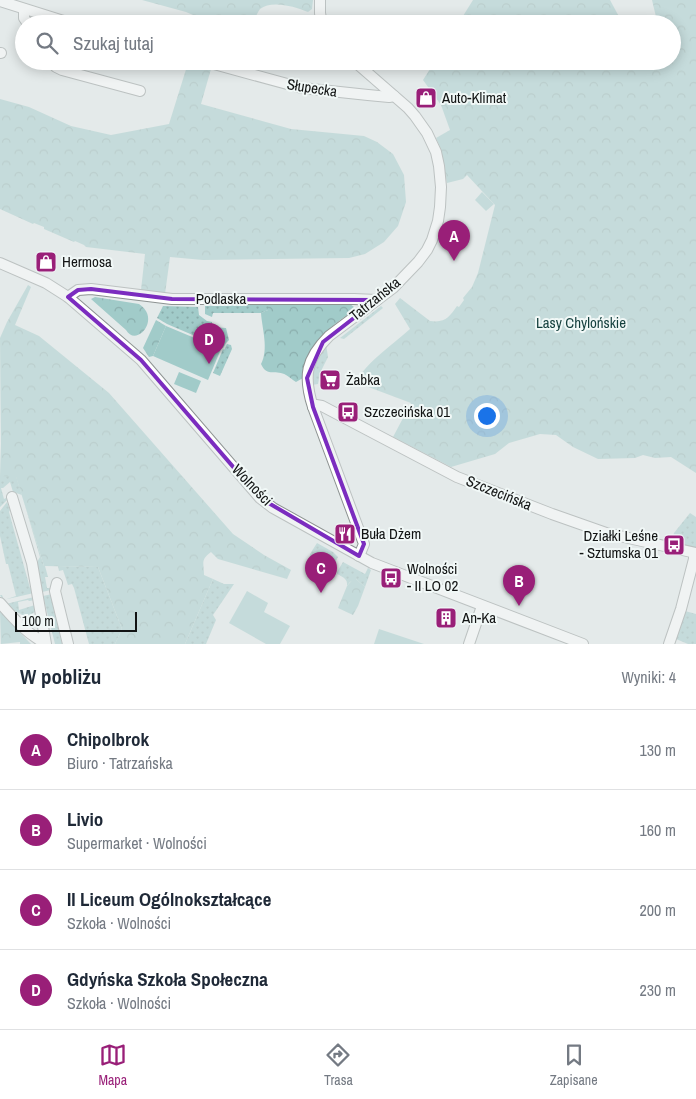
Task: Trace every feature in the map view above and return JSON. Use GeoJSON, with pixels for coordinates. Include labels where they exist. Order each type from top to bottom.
{"type":"FeatureCollection","features":[{"type":"Feature","properties":{"kind":"street"},"geometry":{"type":"LineString","coordinates":[[320,0],[320,15]]}},
{"type":"Feature","properties":{"kind":"street"},"geometry":{"type":"LineString","coordinates":[[0,1],[11,2],[24,9],[44,15]]}},
{"type":"Feature","properties":{"kind":"street"},"geometry":{"type":"LineString","coordinates":[[24,9],[24,15]]}},
{"type":"Feature","properties":{"kind":"street"},"geometry":{"type":"LineString","coordinates":[[62,70],[140,91]]}},
{"type":"Feature","properties":{"kind":"street","name":"Słupecka"},"geometry":{"type":"LineString","coordinates":[[236,70],[302,88],[394,96]]}},
{"type":"Feature","properties":{"kind":"street","name":"Tatrzańska"},"geometry":{"type":"LineString","coordinates":[[359,556],[364,544],[309,396],[307,378],[310,362],[318,348],[328,337],[397,284],[418,262],[432,240],[438,221],[441,194],[439,166],[431,141],[415,116],[364,70]]}},
{"type":"Feature","properties":{"kind":"street","name":"Wolności"},"geometry":{"type":"LineString","coordinates":[[0,262],[46,282],[68,297],[141,360],[264,501],[280,512],[372,563],[584,644]]}},
{"type":"Feature","properties":{"kind":"street","name":"Podlaska"},"geometry":{"type":"LineString","coordinates":[[68,297],[78,290],[91,289],[172,299],[377,300]]}},
{"type":"Feature","properties":{"kind":"street","name":"Szczecińska"},"geometry":{"type":"LineString","coordinates":[[313,407],[316,405],[322,406],[457,477],[552,514],[606,533],[695,553]]}},
{"type":"Feature","properties":{"kind":"street"},"geometry":{"type":"LineString","coordinates":[[12,497],[32,563],[45,643]]}},
{"type":"Feature","properties":{"kind":"street"},"geometry":{"type":"LineString","coordinates":[[669,644],[695,553]]}},
{"type":"Feature","properties":{"kind":"street"},"geometry":{"type":"LineString","coordinates":[[57,583],[55,592],[68,644]]}},
{"type":"Feature","properties":{"kind":"street"},"geometry":{"type":"LineString","coordinates":[[0,602],[35,638],[45,643]]}},
{"type":"Feature","properties":{"kind":"street"},"geometry":{"type":"LineString","coordinates":[[469,644],[482,606]]}},
{"type":"Feature","properties":{"kind":"highlighted area"},"geometry":{"type":"Polygon","coordinates":[[[91,289],[172,299],[377,300],[323,342],[307,378],[313,407],[364,544],[359,556],[260,498],[141,360],[68,297],[78,290],[91,289]]]}},
{"type":"Feature","properties":{"kind":"green space"},"geometry":{"type":"Polygon","coordinates":[[[142,0],[313,0],[312,9],[308,12],[276,4],[265,6],[260,9],[257,15],[193,15],[142,0]]]}},
{"type":"Feature","properties":{"kind":"green space"},"geometry":{"type":"Polygon","coordinates":[[[473,0],[610,0],[618,15],[464,15],[473,0]]]}},
{"type":"Feature","properties":{"kind":"green space","name":"Lasy Chylońskie"},"geometry":{"type":"Polygon","coordinates":[[[652,0],[696,0],[696,473],[671,457],[655,458],[643,455],[635,458],[598,459],[573,447],[556,435],[540,434],[509,443],[495,454],[451,467],[393,437],[411,403],[363,385],[359,378],[374,360],[410,329],[395,304],[400,298],[430,321],[443,320],[457,306],[459,307],[464,300],[463,298],[472,287],[478,273],[495,205],[467,175],[463,179],[447,183],[436,138],[450,130],[441,105],[423,80],[429,70],[681,70],[681,15],[656,15],[652,0]]]}},
{"type":"Feature","properties":{"kind":"green space"},"geometry":{"type":"Polygon","coordinates":[[[186,70],[211,70],[201,104],[291,129],[364,136],[377,142],[393,154],[404,175],[406,202],[398,226],[384,242],[365,254],[349,258],[203,260],[170,257],[165,294],[141,290],[145,254],[86,247],[0,209],[0,99],[29,107],[71,126],[111,135],[169,124],[186,70]]]}},
{"type":"Feature","properties":{"kind":"green space"},"geometry":{"type":"Polygon","coordinates":[[[482,192],[494,204],[486,211],[475,200],[482,192]]]}},
{"type":"Feature","properties":{"kind":"green space"},"geometry":{"type":"Polygon","coordinates":[[[28,285],[31,287],[15,325],[39,336],[109,393],[233,534],[291,570],[287,579],[218,559],[211,552],[204,560],[203,565],[204,575],[213,579],[185,644],[115,644],[122,629],[98,567],[44,566],[16,477],[0,476],[0,338],[28,285]]]}},
{"type":"Feature","properties":{"kind":"green space"},"geometry":{"type":"Polygon","coordinates":[[[95,297],[139,304],[145,310],[148,324],[141,334],[130,335],[91,299],[95,297]]]}},
{"type":"Feature","properties":{"kind":"green space"},"geometry":{"type":"Polygon","coordinates":[[[350,304],[354,307],[354,310],[327,331],[314,346],[305,366],[303,378],[296,382],[283,373],[269,372],[263,368],[261,364],[265,345],[261,313],[268,310],[268,305],[350,304]]]}},
{"type":"Feature","properties":{"kind":"green space"},"geometry":{"type":"Polygon","coordinates":[[[268,305],[268,310],[261,313],[213,313],[212,317],[205,314],[205,306],[268,305]]]}},
{"type":"Feature","properties":{"kind":"green space"},"geometry":{"type":"Polygon","coordinates":[[[163,306],[198,307],[199,315],[212,322],[212,327],[226,328],[229,340],[223,348],[167,324],[157,318],[163,306]]]}},
{"type":"Feature","properties":{"kind":"green space"},"geometry":{"type":"Polygon","coordinates":[[[381,306],[383,308],[344,339],[340,338],[381,306]]]}},
{"type":"Feature","properties":{"kind":"green space"},"geometry":{"type":"Polygon","coordinates":[[[156,320],[166,326],[153,356],[149,357],[143,348],[156,320]]]}},
{"type":"Feature","properties":{"kind":"green space"},"geometry":{"type":"Polygon","coordinates":[[[166,326],[221,349],[208,380],[153,356],[166,326]]]}},
{"type":"Feature","properties":{"kind":"green space"},"geometry":{"type":"Polygon","coordinates":[[[227,344],[231,345],[232,349],[220,376],[213,373],[227,344]]]}},
{"type":"Feature","properties":{"kind":"green space"},"geometry":{"type":"Polygon","coordinates":[[[326,344],[328,357],[320,373],[318,384],[312,385],[315,363],[326,344]]]}},
{"type":"Feature","properties":{"kind":"green space"},"geometry":{"type":"Polygon","coordinates":[[[179,372],[201,381],[196,393],[174,384],[179,372]]]}},
{"type":"Feature","properties":{"kind":"green space"},"geometry":{"type":"Polygon","coordinates":[[[0,476],[16,476],[22,495],[13,492],[10,482],[1,488],[4,499],[6,498],[7,500],[0,507],[0,476]]]}},
{"type":"Feature","properties":{"kind":"green space"},"geometry":{"type":"Polygon","coordinates":[[[23,499],[48,577],[45,577],[47,588],[51,588],[51,590],[42,592],[37,562],[40,557],[23,499]]]}},
{"type":"Feature","properties":{"kind":"green space"},"geometry":{"type":"Polygon","coordinates":[[[7,502],[30,588],[34,593],[6,599],[16,596],[0,536],[0,511],[7,502]]]}},
{"type":"Feature","properties":{"kind":"green space"},"geometry":{"type":"Polygon","coordinates":[[[690,513],[696,517],[696,547],[671,543],[674,533],[690,513]]]}},
{"type":"Feature","properties":{"kind":"green space"},"geometry":{"type":"Polygon","coordinates":[[[317,543],[338,557],[331,570],[324,567],[330,563],[315,555],[310,558],[310,554],[317,543]]]}},
{"type":"Feature","properties":{"kind":"green space"},"geometry":{"type":"Polygon","coordinates":[[[343,562],[365,574],[368,568],[371,570],[365,587],[356,579],[347,586],[346,580],[337,574],[343,562]]]}},
{"type":"Feature","properties":{"kind":"green space"},"geometry":{"type":"Polygon","coordinates":[[[58,566],[98,567],[122,629],[115,644],[89,644],[74,588],[72,584],[68,585],[63,570],[59,571],[58,566]]]}},
{"type":"Feature","properties":{"kind":"green space"},"geometry":{"type":"Polygon","coordinates":[[[213,579],[224,584],[234,584],[213,615],[216,620],[206,644],[185,644],[213,579]]]}},
{"type":"Feature","properties":{"kind":"green space"},"geometry":{"type":"Polygon","coordinates":[[[353,579],[356,579],[365,587],[353,615],[338,608],[347,586],[353,579]]]}},
{"type":"Feature","properties":{"kind":"green space"},"geometry":{"type":"Polygon","coordinates":[[[247,591],[268,603],[264,612],[290,626],[280,644],[266,644],[229,623],[247,591]]]}},
{"type":"Feature","properties":{"kind":"green space"},"geometry":{"type":"Polygon","coordinates":[[[52,594],[54,599],[52,602],[62,644],[55,644],[43,596],[52,594]]]}},
{"type":"Feature","properties":{"kind":"green space"},"geometry":{"type":"Polygon","coordinates":[[[34,597],[35,600],[18,602],[19,610],[35,605],[36,611],[30,615],[23,616],[6,604],[34,597]]]}},
{"type":"Feature","properties":{"kind":"green space"},"geometry":{"type":"Polygon","coordinates":[[[0,611],[31,644],[20,644],[20,642],[1,644],[0,611]]]}},
{"type":"Feature","properties":{"kind":"green space"},"geometry":{"type":"Polygon","coordinates":[[[685,611],[696,614],[696,644],[688,644],[676,639],[685,611]]]}},
{"type":"Feature","properties":{"kind":"green space"},"geometry":{"type":"Polygon","coordinates":[[[379,629],[424,644],[374,644],[379,629]]]}},
{"type":"Feature","properties":{"kind":"place","name":"Auto-Klimat"},"geometry":{"type":"Point","coordinates":[426,98]}},
{"type":"Feature","properties":{"kind":"place","name":"Chipolbrok"},"geometry":{"type":"Point","coordinates":[454,261]}},
{"type":"Feature","properties":{"kind":"place","name":"Hermosa"},"geometry":{"type":"Point","coordinates":[46,262]}},
{"type":"Feature","properties":{"kind":"place","name":"Gdyńska Szkoła Społeczna"},"geometry":{"type":"Point","coordinates":[209,364]}},
{"type":"Feature","properties":{"kind":"place","name":"Żabka"},"geometry":{"type":"Point","coordinates":[330,380]}},
{"type":"Feature","properties":{"kind":"place","name":"Szczecińska 01"},"geometry":{"type":"Point","coordinates":[348,412]}},
{"type":"Feature","properties":{"kind":"place","name":"Buła Dżem"},"geometry":{"type":"Point","coordinates":[345,534]}},
{"type":"Feature","properties":{"kind":"place","name":"Działki Leśne - Sztumska 01"},"geometry":{"type":"Point","coordinates":[674,545]}},
{"type":"Feature","properties":{"kind":"place","name":"Wolności - II LO 02"},"geometry":{"type":"Point","coordinates":[391,578]}},
{"type":"Feature","properties":{"kind":"place","name":"II Liceum Ogólnokształcące"},"geometry":{"type":"Point","coordinates":[321,593]}},
{"type":"Feature","properties":{"kind":"place","name":"Livio"},"geometry":{"type":"Point","coordinates":[519,606]}},
{"type":"Feature","properties":{"kind":"place","name":"An-Ka"},"geometry":{"type":"Point","coordinates":[446,618]}}]}
